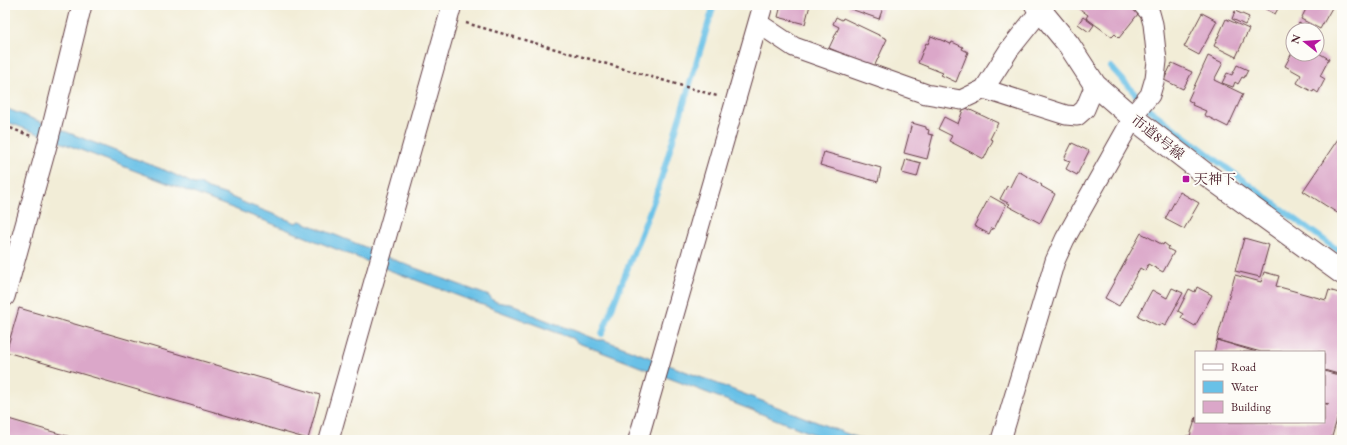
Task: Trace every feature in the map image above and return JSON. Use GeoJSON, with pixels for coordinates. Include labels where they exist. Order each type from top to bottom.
{"type":"FeatureCollection","features":[{"type":"Feature","properties":{"kind":"street"},"geometry":{"type":"LineString","coordinates":[[5,296],[50,134],[82,5]]}},
{"type":"Feature","properties":{"kind":"street"},"geometry":{"type":"LineString","coordinates":[[638,440],[763,5]]}},
{"type":"Feature","properties":{"kind":"street"},"geometry":{"type":"LineString","coordinates":[[1001,440],[1055,261],[1064,239],[1141,107],[1155,78],[1157,61],[1153,24],[1150,13],[1143,5]]}},
{"type":"Feature","properties":{"kind":"street"},"geometry":{"type":"LineString","coordinates":[[758,23],[794,47],[926,94],[962,100],[984,89],[1009,50],[1040,7]]}},
{"type":"Feature","properties":{"kind":"street","name":"市道8号線"},"geometry":{"type":"LineString","coordinates":[[1040,7],[1069,44],[1095,85],[1141,107],[1204,173],[1342,273]]}},
{"type":"Feature","properties":{"kind":"street"},"geometry":{"type":"LineString","coordinates":[[329,440],[450,11]]}},
{"type":"Feature","properties":{"kind":"street"},"geometry":{"type":"LineString","coordinates":[[984,89],[1066,115],[1077,116],[1085,109],[1095,85]]}},
{"type":"Feature","properties":{"kind":"path"},"geometry":{"type":"LineString","coordinates":[[450,11],[690,88],[710,93]]}},
{"type":"Feature","properties":{"kind":"path"},"geometry":{"type":"LineString","coordinates":[[5,126],[50,134]]}},
{"type":"Feature","properties":{"kind":"water"},"geometry":{"type":"Polygon","coordinates":[[[5,108],[169,172],[194,184],[200,184],[208,189],[227,195],[296,223],[300,221],[394,260],[489,296],[494,301],[517,306],[533,315],[582,334],[598,340],[604,340],[863,440],[829,440],[576,342],[574,339],[389,270],[5,121],[5,108]]]}},
{"type":"Feature","properties":{"kind":"building"},"geometry":{"type":"Polygon","coordinates":[[[781,5],[810,5],[805,24],[778,17],[781,5]]]}},
{"type":"Feature","properties":{"kind":"building"},"geometry":{"type":"Polygon","coordinates":[[[849,5],[884,5],[879,19],[848,8],[849,5]]]}},
{"type":"Feature","properties":{"kind":"building"},"geometry":{"type":"Polygon","coordinates":[[[1079,5],[1128,5],[1138,14],[1119,38],[1115,34],[1112,37],[1086,18],[1088,15],[1077,7],[1079,5]]]}},
{"type":"Feature","properties":{"kind":"building"},"geometry":{"type":"Polygon","coordinates":[[[1258,5],[1280,5],[1275,14],[1258,5]]]}},
{"type":"Feature","properties":{"kind":"building"},"geometry":{"type":"Polygon","coordinates":[[[1308,5],[1333,6],[1324,22],[1307,22],[1301,19],[1308,5]]]}},
{"type":"Feature","properties":{"kind":"building"},"geometry":{"type":"Polygon","coordinates":[[[1235,11],[1249,17],[1245,25],[1232,19],[1235,11]]]}},
{"type":"Feature","properties":{"kind":"building"},"geometry":{"type":"Polygon","coordinates":[[[1202,13],[1217,21],[1199,55],[1184,47],[1202,13]]]}},
{"type":"Feature","properties":{"kind":"building"},"geometry":{"type":"Polygon","coordinates":[[[836,17],[842,20],[843,18],[887,39],[874,67],[829,48],[839,27],[833,24],[836,17]]]}},
{"type":"Feature","properties":{"kind":"building"},"geometry":{"type":"Polygon","coordinates":[[[1083,17],[1094,25],[1089,32],[1078,24],[1083,17]]]}},
{"type":"Feature","properties":{"kind":"building"},"geometry":{"type":"Polygon","coordinates":[[[1226,19],[1249,29],[1236,57],[1214,46],[1226,19]]]}},
{"type":"Feature","properties":{"kind":"building"},"geometry":{"type":"Polygon","coordinates":[[[931,36],[951,44],[952,42],[963,47],[962,49],[968,52],[956,82],[941,75],[943,73],[918,63],[926,43],[928,44],[931,36]]]}},
{"type":"Feature","properties":{"kind":"building"},"geometry":{"type":"Polygon","coordinates":[[[1208,56],[1223,63],[1214,80],[1243,94],[1228,127],[1204,115],[1206,111],[1192,105],[1193,103],[1188,100],[1208,56]]]}},
{"type":"Feature","properties":{"kind":"building"},"geometry":{"type":"Polygon","coordinates":[[[1325,57],[1329,59],[1320,76],[1325,79],[1318,93],[1314,90],[1313,92],[1297,83],[1301,75],[1285,66],[1287,62],[1325,62],[1325,57]]]}},
{"type":"Feature","properties":{"kind":"building"},"geometry":{"type":"Polygon","coordinates":[[[1172,63],[1192,72],[1183,89],[1164,80],[1172,63]]]}},
{"type":"Feature","properties":{"kind":"building"},"geometry":{"type":"Polygon","coordinates":[[[1237,65],[1248,70],[1244,78],[1242,77],[1238,84],[1235,82],[1233,87],[1222,83],[1227,73],[1232,75],[1237,65]]]}},
{"type":"Feature","properties":{"kind":"building"},"geometry":{"type":"Polygon","coordinates":[[[964,107],[998,123],[990,139],[993,140],[984,159],[949,141],[952,136],[938,129],[944,117],[958,124],[964,107]]]}},
{"type":"Feature","properties":{"kind":"building"},"geometry":{"type":"Polygon","coordinates":[[[912,123],[926,127],[926,129],[929,130],[928,134],[933,135],[927,159],[904,153],[912,123]]]}},
{"type":"Feature","properties":{"kind":"building"},"geometry":{"type":"Polygon","coordinates":[[[1342,133],[1342,216],[1303,191],[1342,133]]]}},
{"type":"Feature","properties":{"kind":"building"},"geometry":{"type":"Polygon","coordinates":[[[1072,143],[1089,151],[1077,175],[1066,169],[1070,161],[1064,159],[1072,143]]]}},
{"type":"Feature","properties":{"kind":"building"},"geometry":{"type":"Polygon","coordinates":[[[824,152],[881,168],[878,182],[820,165],[824,152]]]}},
{"type":"Feature","properties":{"kind":"building"},"geometry":{"type":"Polygon","coordinates":[[[906,159],[921,163],[917,177],[902,173],[906,159]]]}},
{"type":"Feature","properties":{"kind":"building"},"geometry":{"type":"Polygon","coordinates":[[[1018,171],[1055,194],[1040,223],[1008,206],[1010,204],[1000,199],[1007,186],[1010,187],[1018,171]]]}},
{"type":"Feature","properties":{"kind":"building"},"geometry":{"type":"Polygon","coordinates":[[[1180,192],[1199,203],[1184,229],[1165,219],[1180,192]]]}},
{"type":"Feature","properties":{"kind":"building"},"geometry":{"type":"Polygon","coordinates":[[[990,196],[1006,205],[994,229],[992,228],[989,234],[974,226],[990,196]]]}},
{"type":"Feature","properties":{"kind":"building"},"geometry":{"type":"Polygon","coordinates":[[[1141,233],[1163,245],[1164,243],[1169,247],[1168,249],[1174,252],[1163,272],[1148,264],[1145,271],[1140,268],[1119,306],[1105,298],[1141,233]]]}},
{"type":"Feature","properties":{"kind":"building"},"geometry":{"type":"Polygon","coordinates":[[[1244,238],[1269,245],[1260,277],[1235,271],[1244,238]]]}},
{"type":"Feature","properties":{"kind":"building"},"geometry":{"type":"Polygon","coordinates":[[[1264,272],[1279,276],[1276,286],[1326,300],[1329,290],[1342,294],[1342,375],[1325,370],[1325,351],[1257,351],[1217,340],[1235,275],[1261,282],[1264,272]]]}},
{"type":"Feature","properties":{"kind":"building"},"geometry":{"type":"Polygon","coordinates":[[[1197,287],[1212,295],[1195,326],[1181,318],[1183,314],[1178,311],[1189,289],[1195,292],[1197,287]]]}},
{"type":"Feature","properties":{"kind":"building"},"geometry":{"type":"Polygon","coordinates":[[[1172,288],[1183,293],[1165,326],[1160,323],[1159,326],[1138,316],[1152,290],[1167,298],[1172,288]]]}},
{"type":"Feature","properties":{"kind":"building"},"geometry":{"type":"Polygon","coordinates":[[[19,308],[320,395],[308,439],[6,352],[19,308]]]}},
{"type":"Feature","properties":{"kind":"building"},"geometry":{"type":"Polygon","coordinates":[[[1217,340],[1253,351],[1214,351],[1217,340]]]}},
{"type":"Feature","properties":{"kind":"building"},"geometry":{"type":"Polygon","coordinates":[[[1325,371],[1342,376],[1342,402],[1331,440],[1185,440],[1186,436],[1190,436],[1195,420],[1195,423],[1325,423],[1325,404],[1329,404],[1325,403],[1325,371]]]}},
{"type":"Feature","properties":{"kind":"building"},"geometry":{"type":"Polygon","coordinates":[[[5,418],[81,440],[5,440],[5,418]]]}},
{"type":"Feature","properties":{"kind":"waterway"},"geometry":{"type":"LineString","coordinates":[[602,334],[656,195],[714,5]]}},
{"type":"Feature","properties":{"kind":"waterway"},"geometry":{"type":"LineString","coordinates":[[1111,67],[1150,110],[1342,253]]}},
{"type":"Feature","properties":{"kind":"place","name":"天神下"},"geometry":{"type":"Point","coordinates":[1186,179]}}]}
